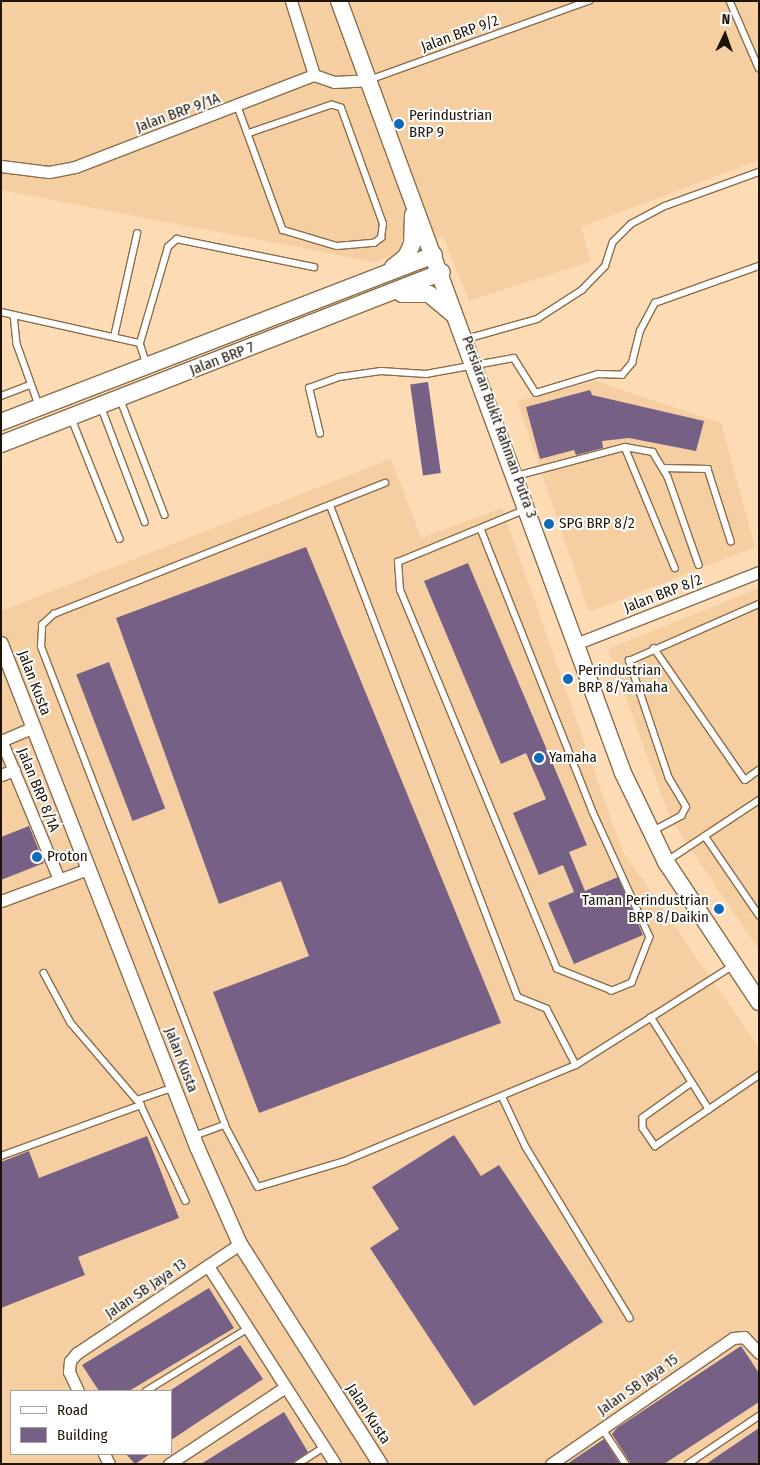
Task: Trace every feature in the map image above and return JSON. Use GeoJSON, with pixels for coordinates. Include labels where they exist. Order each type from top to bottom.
{"type":"FeatureCollection","features":[{"type":"Feature","properties":{"kind":"main road","name":"Persiaran Bukit Rahman Putra 3"},"geometry":{"type":"LineString","coordinates":[[339,1],[410,200],[442,272],[649,833],[666,862],[759,1002]]}},
{"type":"Feature","properties":{"kind":"main road"},"geometry":{"type":"LineString","coordinates":[[367,282],[406,257],[414,225],[410,200]]}},
{"type":"Feature","properties":{"kind":"main road","name":"Jalan BRP 7"},"geometry":{"type":"LineString","coordinates":[[1,422],[147,364],[434,255]]}},
{"type":"Feature","properties":{"kind":"main road","name":"Jalan BRP 7"},"geometry":{"type":"LineString","coordinates":[[1,444],[381,298],[442,272]]}},
{"type":"Feature","properties":{"kind":"main road"},"geometry":{"type":"LineString","coordinates":[[381,298],[415,291],[429,294],[460,322]]}},
{"type":"Feature","properties":{"kind":"street"},"geometry":{"type":"LineString","coordinates":[[291,1],[314,74],[334,82],[367,80]]}},
{"type":"Feature","properties":{"kind":"street","name":"Jalan BRP 9/1A"},"geometry":{"type":"LineString","coordinates":[[1,166],[49,172],[238,107],[314,74]]}},
{"type":"Feature","properties":{"kind":"street","name":"Jalan BRP 8/2"},"geometry":{"type":"LineString","coordinates":[[578,643],[759,572]]}},
{"type":"Feature","properties":{"kind":"street","name":"Jalan Kusta"},"geometry":{"type":"LineString","coordinates":[[1,644],[193,1137],[240,1244],[380,1464]]}},
{"type":"Feature","properties":{"kind":"street"},"geometry":{"type":"LineString","coordinates":[[1,741],[34,727]]}},
{"type":"Feature","properties":{"kind":"street","name":"Jalan BRP 8/1A"},"geometry":{"type":"LineString","coordinates":[[1,741],[59,879]]}},
{"type":"Feature","properties":{"kind":"street"},"geometry":{"type":"LineString","coordinates":[[1,775],[14,770]]}},
{"type":"Feature","properties":{"kind":"street"},"geometry":{"type":"LineString","coordinates":[[1,901],[88,869]]}},
{"type":"Feature","properties":{"kind":"street","name":"Jalan SB Jaya 13"},"geometry":{"type":"LineString","coordinates":[[78,1390],[70,1361],[240,1244]]}},
{"type":"Feature","properties":{"kind":"street"},"geometry":{"type":"LineString","coordinates":[[208,1266],[284,1388],[335,1464]]}},
{"type":"Feature","properties":{"kind":"street","name":"Jalan SB Jaya 15"},"geometry":{"type":"LineString","coordinates":[[552,1464],[733,1338],[744,1337],[759,1353]]}},
{"type":"Feature","properties":{"kind":"street"},"geometry":{"type":"LineString","coordinates":[[168,1464],[284,1388]]}},
{"type":"Feature","properties":{"kind":"lane","name":"Jalan BRP 9/2"},"geometry":{"type":"LineString","coordinates":[[367,80],[589,1]]}},
{"type":"Feature","properties":{"kind":"lane"},"geometry":{"type":"LineString","coordinates":[[730,1],[759,68]]}},
{"type":"Feature","properties":{"kind":"lane"},"geometry":{"type":"LineString","coordinates":[[238,107],[248,134],[284,230],[337,246],[374,243],[381,238],[383,224],[341,108],[332,105],[248,134]]}},
{"type":"Feature","properties":{"kind":"lane"},"geometry":{"type":"LineString","coordinates":[[466,338],[537,319],[582,290],[605,266],[613,242],[631,224],[665,206],[759,172]]}},
{"type":"Feature","properties":{"kind":"lane"},"geometry":{"type":"LineString","coordinates":[[114,337],[137,234]]}},
{"type":"Feature","properties":{"kind":"lane"},"geometry":{"type":"LineString","coordinates":[[147,364],[140,343],[168,247],[178,239],[314,267]]}},
{"type":"Feature","properties":{"kind":"lane"},"geometry":{"type":"LineString","coordinates":[[320,434],[309,388],[339,377],[381,371],[426,374],[514,358],[536,393],[598,374],[622,375],[632,363],[640,331],[655,303],[759,266]]}},
{"type":"Feature","properties":{"kind":"lane"},"geometry":{"type":"LineString","coordinates":[[1,312],[140,343]]}},
{"type":"Feature","properties":{"kind":"lane"},"geometry":{"type":"LineString","coordinates":[[14,315],[17,344],[30,385],[40,407]]}},
{"type":"Feature","properties":{"kind":"lane"},"geometry":{"type":"LineString","coordinates":[[1,396],[30,385]]}},
{"type":"Feature","properties":{"kind":"lane"},"geometry":{"type":"LineString","coordinates":[[120,398],[165,515]]}},
{"type":"Feature","properties":{"kind":"lane"},"geometry":{"type":"LineString","coordinates":[[101,406],[145,522]]}},
{"type":"Feature","properties":{"kind":"lane"},"geometry":{"type":"LineString","coordinates":[[71,417],[120,539]]}},
{"type":"Feature","properties":{"kind":"lane"},"geometry":{"type":"LineString","coordinates":[[516,476],[625,447],[654,452],[662,468],[699,565]]}},
{"type":"Feature","properties":{"kind":"lane"},"geometry":{"type":"LineString","coordinates":[[625,447],[676,568]]}},
{"type":"Feature","properties":{"kind":"lane"},"geometry":{"type":"LineString","coordinates":[[662,468],[708,469],[731,541]]}},
{"type":"Feature","properties":{"kind":"lane"},"geometry":{"type":"LineString","coordinates":[[385,483],[331,507],[54,614],[42,625],[41,648],[225,1125],[258,1187],[346,1161],[576,1065],[734,965]]}},
{"type":"Feature","properties":{"kind":"lane"},"geometry":{"type":"LineString","coordinates":[[331,507],[518,997],[547,1009],[576,1065]]}},
{"type":"Feature","properties":{"kind":"lane"},"geometry":{"type":"LineString","coordinates":[[481,528],[593,812],[650,937],[632,984],[612,991],[557,969],[400,590],[398,562],[529,508]]}},
{"type":"Feature","properties":{"kind":"lane"},"geometry":{"type":"LineString","coordinates":[[649,833],[681,816],[686,807],[669,779],[629,668],[631,658],[759,604]]}},
{"type":"Feature","properties":{"kind":"lane"},"geometry":{"type":"LineString","coordinates":[[654,648],[745,780],[759,770]]}},
{"type":"Feature","properties":{"kind":"lane"},"geometry":{"type":"LineString","coordinates":[[666,862],[759,800]]}},
{"type":"Feature","properties":{"kind":"lane"},"geometry":{"type":"LineString","coordinates":[[705,836],[759,915]]}},
{"type":"Feature","properties":{"kind":"lane"},"geometry":{"type":"LineString","coordinates":[[44,973],[71,1023],[139,1102],[186,1201]]}},
{"type":"Feature","properties":{"kind":"lane"},"geometry":{"type":"LineString","coordinates":[[650,1017],[709,1109]]}},
{"type":"Feature","properties":{"kind":"lane"},"geometry":{"type":"LineString","coordinates":[[692,1083],[644,1118],[643,1128],[655,1146],[759,1075]]}},
{"type":"Feature","properties":{"kind":"lane"},"geometry":{"type":"LineString","coordinates":[[1,1156],[174,1087]]}},
{"type":"Feature","properties":{"kind":"lane"},"geometry":{"type":"LineString","coordinates":[[502,1096],[526,1148],[630,1318]]}},
{"type":"Feature","properties":{"kind":"lane"},"geometry":{"type":"LineString","coordinates":[[193,1137],[225,1125]]}},
{"type":"Feature","properties":{"kind":"lane"},"geometry":{"type":"LineString","coordinates":[[148,1390],[247,1329]]}},
{"type":"Feature","properties":{"kind":"lane"},"geometry":{"type":"LineString","coordinates":[[688,1464],[759,1416]]}},
{"type":"Feature","properties":{"kind":"lane"},"geometry":{"type":"LineString","coordinates":[[602,1428],[626,1464]]}},
{"type":"Feature","properties":{"kind":"lane"},"geometry":{"type":"LineString","coordinates":[[298,1464],[324,1447]]}},
{"type":"Feature","properties":{"kind":"shaded area"},"geometry":{"type":"Polygon","coordinates":[[[1,1],[759,1],[759,160],[581,227],[591,261],[469,301],[443,236],[374,262],[1,190],[1,1]]]}},
{"type":"Feature","properties":{"kind":"shaded area"},"geometry":{"type":"Polygon","coordinates":[[[596,381],[721,423],[755,547],[589,612],[517,401],[596,381]]]}},
{"type":"Feature","properties":{"kind":"shaded area"},"geometry":{"type":"Polygon","coordinates":[[[391,459],[421,538],[502,508],[622,850],[759,1048],[759,1464],[1,1464],[1,611],[391,459]]]}},
{"type":"Feature","properties":{"kind":"shaded area"},"geometry":{"type":"Polygon","coordinates":[[[759,588],[759,950],[670,818],[608,649],[759,588]]]}},
{"type":"Feature","properties":{"kind":"building"},"geometry":{"type":"Polygon","coordinates":[[[428,382],[441,473],[423,476],[410,385],[428,382]]]}},
{"type":"Feature","properties":{"kind":"building"},"geometry":{"type":"Polygon","coordinates":[[[590,390],[592,395],[704,421],[696,451],[629,438],[602,441],[603,448],[576,455],[574,450],[540,459],[526,407],[590,390]]]}},
{"type":"Feature","properties":{"kind":"building"},"geometry":{"type":"Polygon","coordinates":[[[306,547],[501,1023],[259,1113],[213,992],[309,956],[281,881],[219,904],[116,618],[306,547]]]}},
{"type":"Feature","properties":{"kind":"building","name":"Yamaha"},"geometry":{"type":"Polygon","coordinates":[[[468,563],[587,845],[569,852],[585,891],[618,877],[643,935],[574,964],[548,903],[574,892],[563,865],[539,875],[513,813],[546,799],[526,753],[501,764],[424,581],[468,563]]]}},
{"type":"Feature","properties":{"kind":"building"},"geometry":{"type":"Polygon","coordinates":[[[109,662],[165,809],[133,821],[76,675],[109,662]]]}},
{"type":"Feature","properties":{"kind":"building"},"geometry":{"type":"Polygon","coordinates":[[[29,826],[44,863],[1,880],[1,837],[29,826]]]}},
{"type":"Feature","properties":{"kind":"building"},"geometry":{"type":"Polygon","coordinates":[[[454,1135],[481,1176],[499,1165],[603,1322],[474,1406],[370,1248],[399,1229],[372,1187],[454,1135]]]}},
{"type":"Feature","properties":{"kind":"building"},"geometry":{"type":"Polygon","coordinates":[[[147,1136],[179,1218],[78,1257],[85,1275],[1,1308],[1,1162],[29,1151],[39,1178],[147,1136]]]}},
{"type":"Feature","properties":{"kind":"building"},"geometry":{"type":"Polygon","coordinates":[[[209,1288],[234,1328],[131,1390],[98,1390],[82,1365],[209,1288]]]}},
{"type":"Feature","properties":{"kind":"building"},"geometry":{"type":"Polygon","coordinates":[[[240,1345],[263,1379],[172,1439],[171,1390],[240,1345]]]}},
{"type":"Feature","properties":{"kind":"building"},"geometry":{"type":"Polygon","coordinates":[[[741,1346],[759,1373],[759,1402],[664,1464],[631,1464],[612,1434],[617,1428],[741,1346]]]}},
{"type":"Feature","properties":{"kind":"building"},"geometry":{"type":"Polygon","coordinates":[[[284,1412],[308,1452],[293,1464],[201,1464],[284,1412]]]}},
{"type":"Feature","properties":{"kind":"building"},"geometry":{"type":"Polygon","coordinates":[[[759,1428],[759,1464],[706,1464],[759,1428]]]}},
{"type":"Feature","properties":{"kind":"building"},"geometry":{"type":"Polygon","coordinates":[[[604,1439],[620,1464],[567,1464],[604,1439]]]}},
{"type":"Feature","properties":{"kind":"building"},"geometry":{"type":"Polygon","coordinates":[[[127,1455],[148,1455],[135,1464],[127,1455]]]}},
{"type":"Feature","properties":{"kind":"place","name":"Perindustrian BRP 9"},"geometry":{"type":"Point","coordinates":[399,124]}},
{"type":"Feature","properties":{"kind":"place","name":"SPG BRP 8/2"},"geometry":{"type":"Point","coordinates":[549,524]}},
{"type":"Feature","properties":{"kind":"place","name":"Perindustrian BRP 8/Yamaha"},"geometry":{"type":"Point","coordinates":[568,679]}},
{"type":"Feature","properties":{"kind":"place","name":"Yamaha"},"geometry":{"type":"Point","coordinates":[539,758]}},
{"type":"Feature","properties":{"kind":"place","name":"Proton"},"geometry":{"type":"Point","coordinates":[37,857]}},
{"type":"Feature","properties":{"kind":"place","name":"Taman Perindustrian BRP 8/Daikin"},"geometry":{"type":"Point","coordinates":[719,909]}}]}
